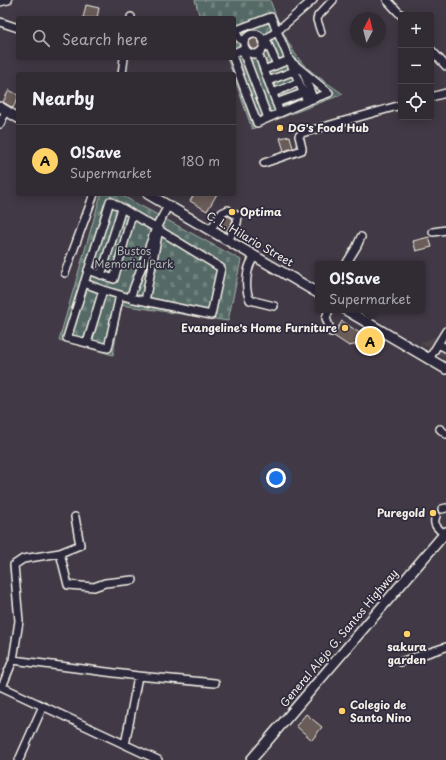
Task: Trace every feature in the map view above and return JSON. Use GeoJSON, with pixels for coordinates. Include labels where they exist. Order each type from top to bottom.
{"type":"FeatureCollection","features":[{"type":"Feature","properties":{"kind":"main road"},"geometry":{"type":"LineString","coordinates":[[3,109],[16,117]]}},
{"type":"Feature","properties":{"kind":"main road","name":"C. L. Hilario Street"},"geometry":{"type":"LineString","coordinates":[[151,196],[315,291]]}},
{"type":"Feature","properties":{"kind":"main road"},"geometry":{"type":"LineString","coordinates":[[351,313],[446,369]]}},
{"type":"Feature","properties":{"kind":"main road","name":"General Alejo G. Santos Highway"},"geometry":{"type":"LineString","coordinates":[[252,760],[445,533]]}},
{"type":"Feature","properties":{"kind":"street"},"geometry":{"type":"LineString","coordinates":[[0,2],[8,0]]}},
{"type":"Feature","properties":{"kind":"street"},"geometry":{"type":"LineString","coordinates":[[264,40],[277,31],[313,0]]}},
{"type":"Feature","properties":{"kind":"street"},"geometry":{"type":"LineString","coordinates":[[321,32],[317,20],[318,16],[333,0]]}},
{"type":"Feature","properties":{"kind":"street"},"geometry":{"type":"LineString","coordinates":[[386,0],[398,12]]}},
{"type":"Feature","properties":{"kind":"street"},"geometry":{"type":"LineString","coordinates":[[236,31],[271,17],[304,92],[314,99]]}},
{"type":"Feature","properties":{"kind":"street"},"geometry":{"type":"LineString","coordinates":[[0,22],[16,27]]}},
{"type":"Feature","properties":{"kind":"street"},"geometry":{"type":"LineString","coordinates":[[236,33],[249,53],[255,54],[263,49],[264,40]]}},
{"type":"Feature","properties":{"kind":"street"},"geometry":{"type":"LineString","coordinates":[[268,118],[244,47],[247,37],[253,35],[259,36],[264,40],[277,65]]}},
{"type":"Feature","properties":{"kind":"street"},"geometry":{"type":"LineString","coordinates":[[236,52],[244,47]]}},
{"type":"Feature","properties":{"kind":"street"},"geometry":{"type":"LineString","coordinates":[[258,53],[280,113]]}},
{"type":"Feature","properties":{"kind":"street"},"geometry":{"type":"LineString","coordinates":[[434,53],[446,66]]}},
{"type":"Feature","properties":{"kind":"street"},"geometry":{"type":"LineString","coordinates":[[122,72],[124,60]]}},
{"type":"Feature","properties":{"kind":"street"},"geometry":{"type":"LineString","coordinates":[[234,60],[257,123],[314,99]]}},
{"type":"Feature","properties":{"kind":"street"},"geometry":{"type":"LineString","coordinates":[[264,70],[289,60]]}},
{"type":"Feature","properties":{"kind":"street"},"geometry":{"type":"LineString","coordinates":[[289,60],[314,81],[314,99]]}},
{"type":"Feature","properties":{"kind":"street"},"geometry":{"type":"LineString","coordinates":[[268,81],[294,71]]}},
{"type":"Feature","properties":{"kind":"street"},"geometry":{"type":"LineString","coordinates":[[304,72],[314,99]]}},
{"type":"Feature","properties":{"kind":"street"},"geometry":{"type":"LineString","coordinates":[[273,93],[299,82]]}},
{"type":"Feature","properties":{"kind":"street"},"geometry":{"type":"LineString","coordinates":[[276,103],[304,92]]}},
{"type":"Feature","properties":{"kind":"street"},"geometry":{"type":"LineString","coordinates":[[434,96],[446,93]]}},
{"type":"Feature","properties":{"kind":"street"},"geometry":{"type":"LineString","coordinates":[[264,163],[302,150],[299,136],[302,133],[398,106]]}},
{"type":"Feature","properties":{"kind":"street"},"geometry":{"type":"LineString","coordinates":[[0,124],[3,109]]}},
{"type":"Feature","properties":{"kind":"street"},"geometry":{"type":"LineString","coordinates":[[65,273],[93,196]]}},
{"type":"Feature","properties":{"kind":"street"},"geometry":{"type":"LineString","coordinates":[[84,283],[130,298],[211,315],[221,268],[159,226],[132,214],[110,201],[88,270],[67,338],[108,348],[120,295]]}},
{"type":"Feature","properties":{"kind":"street"},"geometry":{"type":"LineString","coordinates":[[130,298],[168,206]]}},
{"type":"Feature","properties":{"kind":"street"},"geometry":{"type":"LineString","coordinates":[[102,275],[122,208]]}},
{"type":"Feature","properties":{"kind":"street"},"geometry":{"type":"LineString","coordinates":[[210,230],[222,213],[228,210],[238,216],[237,223],[228,241]]}},
{"type":"Feature","properties":{"kind":"street"},"geometry":{"type":"LineString","coordinates":[[88,270],[114,278],[132,214]]}},
{"type":"Feature","properties":{"kind":"street"},"geometry":{"type":"LineString","coordinates":[[145,301],[159,226]]}},
{"type":"Feature","properties":{"kind":"street"},"geometry":{"type":"LineString","coordinates":[[433,232],[446,230]]}},
{"type":"Feature","properties":{"kind":"street"},"geometry":{"type":"LineString","coordinates":[[348,261],[361,237]]}},
{"type":"Feature","properties":{"kind":"street"},"geometry":{"type":"LineString","coordinates":[[255,256],[248,270],[247,294],[250,300],[274,306]]}},
{"type":"Feature","properties":{"kind":"street"},"geometry":{"type":"LineString","coordinates":[[87,343],[102,290]]}},
{"type":"Feature","properties":{"kind":"street"},"geometry":{"type":"LineString","coordinates":[[328,313],[326,318],[330,332]]}},
{"type":"Feature","properties":{"kind":"street"},"geometry":{"type":"LineString","coordinates":[[429,359],[446,331]]}},
{"type":"Feature","properties":{"kind":"street"},"geometry":{"type":"LineString","coordinates":[[438,344],[446,348]]}},
{"type":"Feature","properties":{"kind":"street"},"geometry":{"type":"LineString","coordinates":[[440,429],[446,434]]}},
{"type":"Feature","properties":{"kind":"street"},"geometry":{"type":"LineString","coordinates":[[436,516],[436,526],[445,533]]}},
{"type":"Feature","properties":{"kind":"street"},"geometry":{"type":"LineString","coordinates":[[75,517],[80,545],[60,553],[23,559],[14,565],[19,621],[13,660],[1,686],[158,760]]}},
{"type":"Feature","properties":{"kind":"street"},"geometry":{"type":"LineString","coordinates":[[60,553],[68,585],[94,587],[105,582],[133,580]]}},
{"type":"Feature","properties":{"kind":"street"},"geometry":{"type":"LineString","coordinates":[[400,662],[446,647]]}},
{"type":"Feature","properties":{"kind":"street"},"geometry":{"type":"LineString","coordinates":[[13,660],[138,676],[215,683]]}},
{"type":"Feature","properties":{"kind":"street"},"geometry":{"type":"LineString","coordinates":[[125,745],[138,676]]}},
{"type":"Feature","properties":{"kind":"street"},"geometry":{"type":"LineString","coordinates":[[19,760],[43,706]]}},
{"type":"Feature","properties":{"kind":"shaded area"},"geometry":{"type":"Polygon","coordinates":[[[446,332],[446,359],[420,343],[427,340],[446,332]]]}},
{"type":"Feature","properties":{"kind":"green space"},"geometry":{"type":"Polygon","coordinates":[[[195,0],[270,0],[284,35],[299,60],[343,94],[252,129],[236,83],[236,72],[232,72],[228,60],[236,60],[236,16],[199,16],[195,0]]]}},
{"type":"Feature","properties":{"kind":"green space","name":"Bustos Memorial Park"},"geometry":{"type":"Polygon","coordinates":[[[100,196],[123,196],[241,260],[228,321],[121,305],[113,355],[59,340],[100,196]]]}},
{"type":"Feature","properties":{"kind":"building"},"geometry":{"type":"Polygon","coordinates":[[[86,5],[99,8],[97,16],[83,16],[86,5]]]}},
{"type":"Feature","properties":{"kind":"building"},"geometry":{"type":"Polygon","coordinates":[[[255,38],[258,39],[260,44],[258,48],[254,50],[250,48],[248,44],[250,40],[255,38]]]}},
{"type":"Feature","properties":{"kind":"building"},"geometry":{"type":"Polygon","coordinates":[[[9,90],[16,94],[16,102],[13,108],[3,102],[9,90]]]}},
{"type":"Feature","properties":{"kind":"building"},"geometry":{"type":"Polygon","coordinates":[[[290,136],[293,148],[284,151],[280,138],[290,136]]]}},
{"type":"Feature","properties":{"kind":"building"},"geometry":{"type":"Polygon","coordinates":[[[193,196],[216,196],[207,211],[190,201],[193,196]]]}},
{"type":"Feature","properties":{"kind":"building"},"geometry":{"type":"Polygon","coordinates":[[[228,216],[233,219],[226,232],[218,227],[225,217],[228,216]]]}},
{"type":"Feature","properties":{"kind":"building"},"geometry":{"type":"Polygon","coordinates":[[[429,237],[432,247],[416,251],[413,241],[429,237]]]}},
{"type":"Feature","properties":{"kind":"building","name":"Evangeline's Home Furniture"},"geometry":{"type":"Polygon","coordinates":[[[342,321],[364,336],[358,344],[349,346],[334,336],[342,321]]]}},
{"type":"Feature","properties":{"kind":"building"},"geometry":{"type":"Polygon","coordinates":[[[306,714],[322,727],[312,740],[296,726],[306,714]]]}},
{"type":"Feature","properties":{"kind":"place","name":"DG's Food Hub"},"geometry":{"type":"Point","coordinates":[280,128]}},
{"type":"Feature","properties":{"kind":"place","name":"Optima"},"geometry":{"type":"Point","coordinates":[232,212]}},
{"type":"Feature","properties":{"kind":"place","name":"Evangeline's Home Furniture"},"geometry":{"type":"Point","coordinates":[345,328]}},
{"type":"Feature","properties":{"kind":"place","name":"O!Save"},"geometry":{"type":"Point","coordinates":[370,341]}},
{"type":"Feature","properties":{"kind":"place","name":"Puregold"},"geometry":{"type":"Point","coordinates":[433,513]}},
{"type":"Feature","properties":{"kind":"place","name":"sakura garden"},"geometry":{"type":"Point","coordinates":[407,634]}},
{"type":"Feature","properties":{"kind":"place","name":"Colegio de Santo Nino"},"geometry":{"type":"Point","coordinates":[342,711]}}]}
